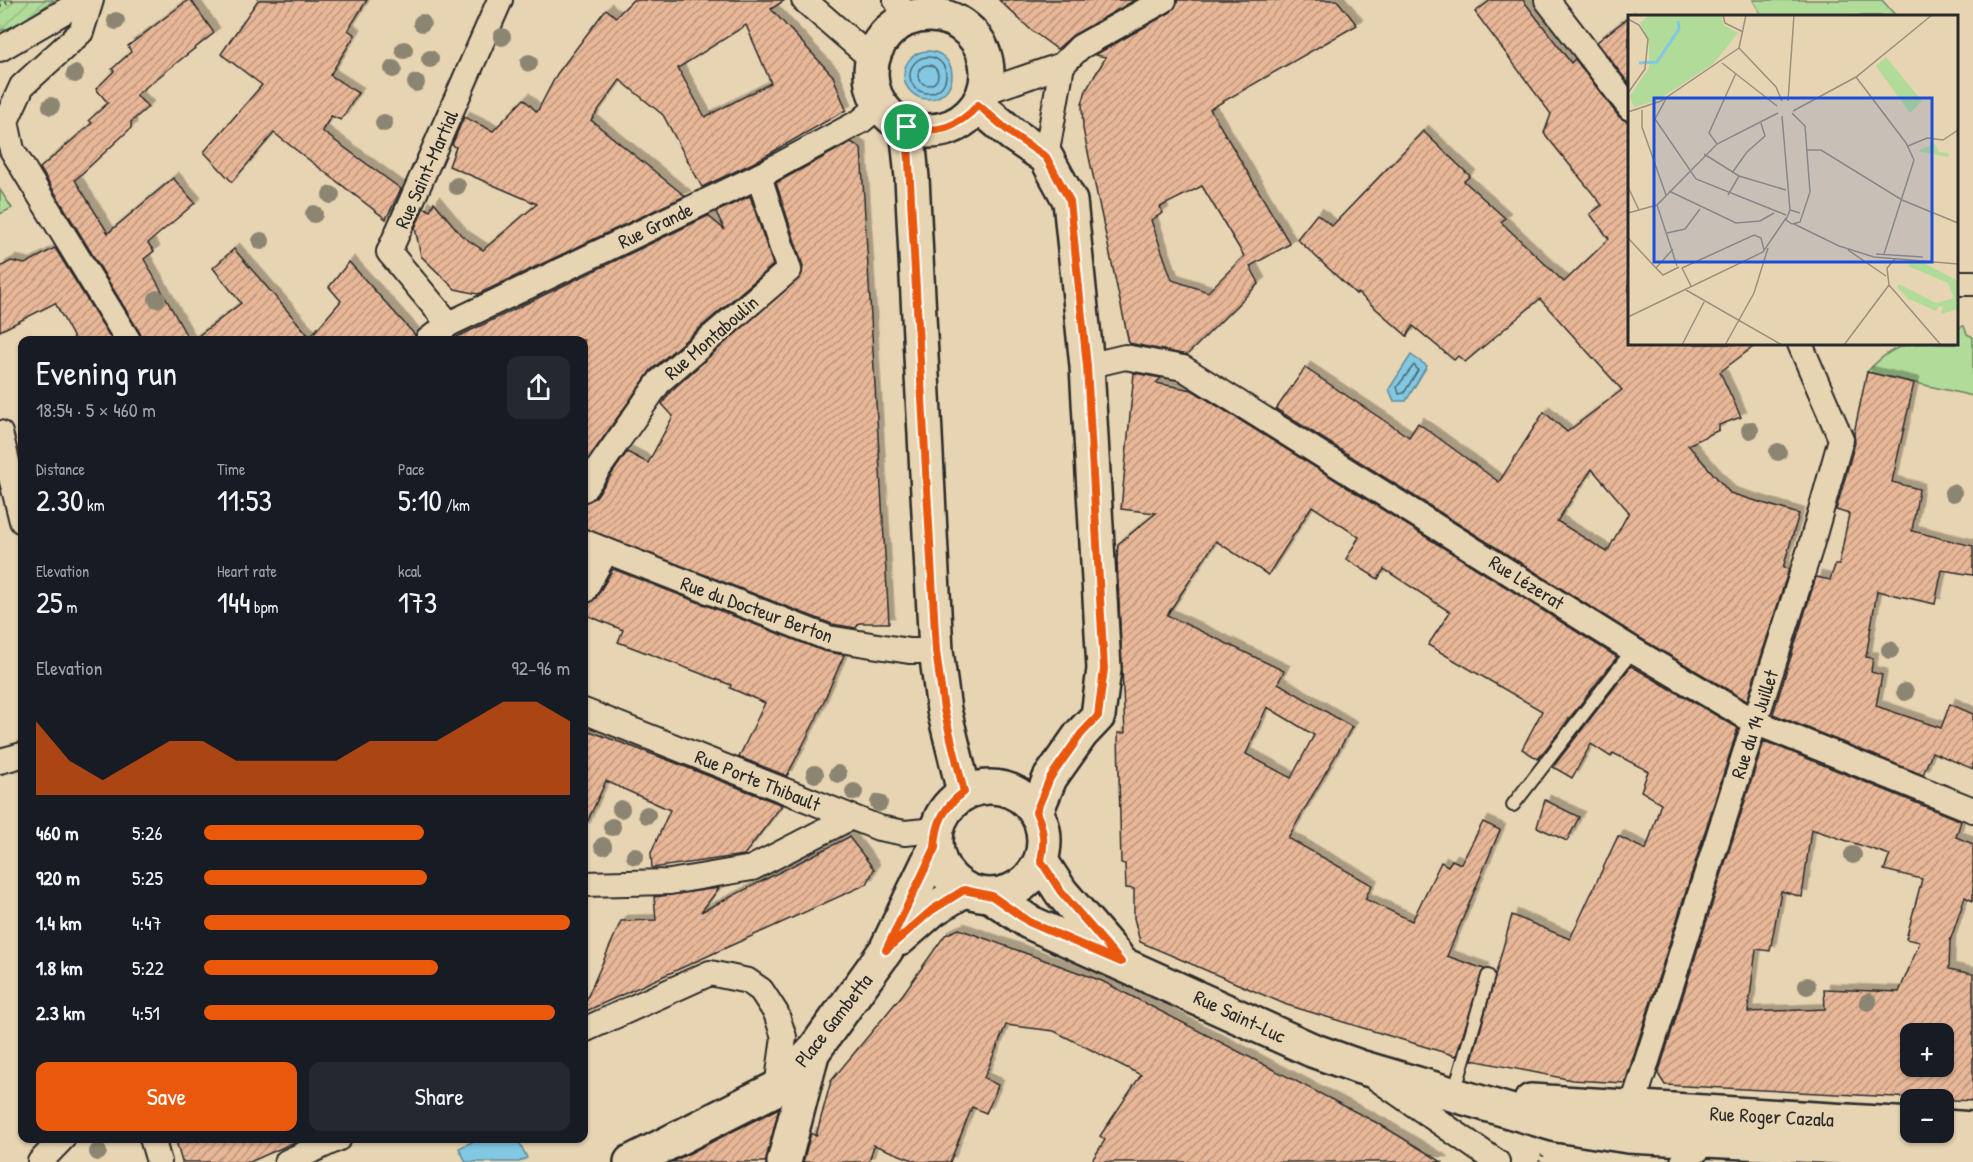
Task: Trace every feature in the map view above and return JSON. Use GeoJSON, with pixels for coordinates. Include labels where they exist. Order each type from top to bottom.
{"type":"FeatureCollection","features":[{"type":"Feature","properties":{"kind":"main road"},"geometry":{"type":"LineString","coordinates":[[911,8],[931,14],[954,10],[979,42],[986,58],[987,75],[981,98],[968,117],[939,130],[907,127],[892,118],[880,105],[873,91],[872,60],[884,34],[911,8]]}},
{"type":"Feature","properties":{"kind":"main road"},"geometry":{"type":"LineString","coordinates":[[981,98],[1012,134],[1046,157],[1070,201],[1087,366],[1104,669],[1098,716],[1081,734],[1050,778],[1036,812]]}},
{"type":"Feature","properties":{"kind":"main road"},"geometry":{"type":"LineString","coordinates":[[907,127],[936,651],[944,710],[964,792]]}},
{"type":"Feature","properties":{"kind":"main road"},"geometry":{"type":"LineString","coordinates":[[980,787],[996,787],[1011,791],[1025,799],[1036,812],[1043,827],[1045,844],[1041,861],[1033,875],[1021,886],[1007,893],[978,893],[950,879],[940,865],[935,839],[942,815],[951,802],[964,792],[980,787]]}},
{"type":"Feature","properties":{"kind":"main road","name":"Place Gambetta"},"geometry":{"type":"LineString","coordinates":[[631,1162],[777,1088],[812,1053],[886,950],[935,839]]}},
{"type":"Feature","properties":{"kind":"main road","name":"Rue Saint-Luc"},"geometry":{"type":"LineString","coordinates":[[1041,861],[1061,892],[1121,962]]}},
{"type":"Feature","properties":{"kind":"main road","name":"Rue Saint-Luc"},"geometry":{"type":"LineString","coordinates":[[978,893],[1029,922],[1312,1050],[1359,1067],[1557,1125],[1630,1122]]}},
{"type":"Feature","properties":{"kind":"main road","name":"Place Gambetta"},"geometry":{"type":"LineString","coordinates":[[886,950],[932,910],[978,893]]}},
{"type":"Feature","properties":{"kind":"main road"},"geometry":{"type":"LineString","coordinates":[[784,1162],[812,1053]]}},
{"type":"Feature","properties":{"kind":"main road","name":"Rue Roger Cazala"},"geometry":{"type":"LineString","coordinates":[[1630,1122],[1744,1115],[1900,1124]]}},
{"type":"Feature","properties":{"kind":"main road","name":"Rue Roger Cazala"},"geometry":{"type":"LineString","coordinates":[[1630,1122],[1709,1140],[1973,1154]]}},
{"type":"Feature","properties":{"kind":"main road"},"geometry":{"type":"LineString","coordinates":[[1954,1128],[1973,1129]]}},
{"type":"Feature","properties":{"kind":"street"},"geometry":{"type":"LineString","coordinates":[[0,49],[84,0]]}},
{"type":"Feature","properties":{"kind":"street"},"geometry":{"type":"LineString","coordinates":[[91,0],[81,33],[22,86],[6,121],[12,150],[126,336]]}},
{"type":"Feature","properties":{"kind":"street","name":"Rue Saint-Martial"},"geometry":{"type":"LineString","coordinates":[[449,324],[389,252],[500,0]]}},
{"type":"Feature","properties":{"kind":"street"},"geometry":{"type":"LineString","coordinates":[[804,0],[872,60]]}},
{"type":"Feature","properties":{"kind":"street"},"geometry":{"type":"LineString","coordinates":[[981,98],[1062,65],[1080,46],[1164,0]]}},
{"type":"Feature","properties":{"kind":"street"},"geometry":{"type":"LineString","coordinates":[[1547,0],[1628,107]]}},
{"type":"Feature","properties":{"kind":"street"},"geometry":{"type":"LineString","coordinates":[[1046,157],[1062,65]]}},
{"type":"Feature","properties":{"kind":"street","name":"Rue Grande"},"geometry":{"type":"LineString","coordinates":[[433,336],[449,324],[759,176],[861,121],[880,105]]}},
{"type":"Feature","properties":{"kind":"street","name":"Rue Montaboulin"},"geometry":{"type":"LineString","coordinates":[[588,483],[660,381],[789,270],[759,176]]}},
{"type":"Feature","properties":{"kind":"street","name":"Rue du 14 Juillet"},"geometry":{"type":"LineString","coordinates":[[1630,1122],[1841,439],[1800,345]]}},
{"type":"Feature","properties":{"kind":"street","name":"Rue Lézerat"},"geometry":{"type":"LineString","coordinates":[[1087,366],[1125,357],[1183,368],[1633,650],[1755,722],[1973,810]]}},
{"type":"Feature","properties":{"kind":"street"},"geometry":{"type":"LineString","coordinates":[[0,433],[18,505]]}},
{"type":"Feature","properties":{"kind":"street","name":"Rue du Docteur Berton"},"geometry":{"type":"LineString","coordinates":[[588,544],[605,553],[828,638],[909,651],[936,651]]}},
{"type":"Feature","properties":{"kind":"street"},"geometry":{"type":"LineString","coordinates":[[588,584],[605,553]]}},
{"type":"Feature","properties":{"kind":"street","name":"Rue Porte Thibault"},"geometry":{"type":"LineString","coordinates":[[588,713],[879,828],[935,839]]}},
{"type":"Feature","properties":{"kind":"street"},"geometry":{"type":"LineString","coordinates":[[0,762],[18,756]]}},
{"type":"Feature","properties":{"kind":"street"},"geometry":{"type":"LineString","coordinates":[[588,884],[670,882],[753,868],[850,817]]}},
{"type":"Feature","properties":{"kind":"street","name":"Place Gambetta"},"geometry":{"type":"LineString","coordinates":[[588,1028],[710,973],[747,981],[761,990],[776,1013],[783,1037],[777,1088]]}},
{"type":"Feature","properties":{"kind":"street","name":"Rue Saint-Luc"},"geometry":{"type":"LineString","coordinates":[[1359,1067],[1497,1162]]}},
{"type":"Feature","properties":{"kind":"street"},"geometry":{"type":"LineString","coordinates":[[1683,1162],[1744,1115]]}},
{"type":"Feature","properties":{"kind":"street"},"geometry":{"type":"LineString","coordinates":[[40,1162],[58,1143]]}},
{"type":"Feature","properties":{"kind":"street"},"geometry":{"type":"LineString","coordinates":[[286,1162],[328,1143]]}},
{"type":"Feature","properties":{"kind":"lane"},"geometry":{"type":"LineString","coordinates":[[1512,806],[1633,650]]}},
{"type":"Feature","properties":{"kind":"lane"},"geometry":{"type":"LineString","coordinates":[[1456,1094],[1488,976]]}},
{"type":"Feature","properties":{"kind":"path"},"geometry":{"type":"LineString","coordinates":[[0,5],[14,0]]}},
{"type":"Feature","properties":{"kind":"green space"},"geometry":{"type":"Polygon","coordinates":[[[0,0],[54,0],[19,24],[0,31],[0,0]]]}},
{"type":"Feature","properties":{"kind":"green space"},"geometry":{"type":"Polygon","coordinates":[[[1753,0],[1882,0],[1895,15],[1761,15],[1753,0]]]}},
{"type":"Feature","properties":{"kind":"green space"},"geometry":{"type":"Polygon","coordinates":[[[0,190],[12,208],[0,214],[0,190]]]}},
{"type":"Feature","properties":{"kind":"green space"},"geometry":{"type":"Polygon","coordinates":[[[1964,326],[1967,334],[1973,337],[1973,396],[1867,372],[1888,353],[1907,345],[1958,345],[1958,328],[1964,326]]]}},
{"type":"Feature","properties":{"kind":"water"},"geometry":{"type":"Polygon","coordinates":[[[928,51],[945,58],[952,75],[945,92],[928,99],[911,92],[904,75],[911,58],[928,51]]]}},
{"type":"Feature","properties":{"kind":"water"},"geometry":{"type":"Polygon","coordinates":[[[1411,355],[1427,366],[1406,401],[1394,401],[1389,389],[1411,355]]]}},
{"type":"Feature","properties":{"kind":"water"},"geometry":{"type":"Polygon","coordinates":[[[470,1143],[520,1143],[527,1158],[519,1162],[466,1162],[459,1148],[470,1143]]]}},
{"type":"Feature","properties":{"kind":"building"},"geometry":{"type":"Polygon","coordinates":[[[188,0],[191,0],[214,33],[136,95],[148,107],[131,122],[131,128],[75,180],[108,233],[173,178],[195,203],[148,243],[154,251],[144,259],[187,336],[141,336],[40,168],[92,123],[89,120],[108,103],[96,89],[114,71],[112,69],[131,52],[128,46],[188,0]]]}},
{"type":"Feature","properties":{"kind":"building"},"geometry":{"type":"Polygon","coordinates":[[[258,0],[367,0],[348,30],[355,35],[330,75],[358,93],[341,120],[331,116],[322,131],[401,189],[386,219],[274,133],[232,182],[204,152],[262,85],[221,54],[258,0]]]}},
{"type":"Feature","properties":{"kind":"building"},"geometry":{"type":"Polygon","coordinates":[[[633,0],[785,0],[771,9],[833,76],[846,110],[753,163],[702,187],[663,115],[620,80],[591,120],[685,196],[478,294],[455,289],[421,256],[415,228],[424,207],[430,211],[434,202],[462,236],[483,250],[537,204],[449,166],[456,147],[452,145],[464,117],[493,131],[524,99],[537,112],[557,74],[606,9],[616,17],[633,0]],[[746,25],[678,68],[705,117],[771,83],[746,25]]]}},
{"type":"Feature","properties":{"kind":"building"},"geometry":{"type":"Polygon","coordinates":[[[999,0],[1135,0],[1073,35],[1057,49],[1031,30],[999,0]]]}},
{"type":"Feature","properties":{"kind":"building"},"geometry":{"type":"Polygon","coordinates":[[[1178,0],[1337,0],[1357,25],[1210,109],[1290,244],[1250,266],[1259,283],[1187,355],[1129,343],[1083,129],[1082,104],[1086,90],[1106,57],[1095,55],[1171,12],[1178,0]],[[1202,186],[1160,207],[1163,213],[1151,220],[1172,280],[1208,292],[1244,256],[1202,186]]]}},
{"type":"Feature","properties":{"kind":"building"},"geometry":{"type":"Polygon","coordinates":[[[1491,0],[1523,0],[1571,63],[1575,59],[1619,117],[1628,122],[1628,345],[1756,345],[1720,372],[1741,417],[1719,425],[1719,430],[1688,445],[1730,493],[1799,514],[1783,568],[1789,569],[1747,701],[1640,638],[1276,409],[1305,368],[1409,437],[1418,423],[1499,482],[1544,412],[1567,432],[1622,390],[1540,299],[1465,362],[1458,356],[1454,360],[1413,326],[1407,336],[1358,293],[1356,294],[1297,239],[1317,214],[1332,226],[1423,131],[1470,176],[1464,181],[1505,218],[1501,222],[1564,282],[1609,239],[1590,214],[1602,205],[1544,133],[1551,114],[1475,12],[1491,0]],[[1592,469],[1557,521],[1607,552],[1629,512],[1592,469]]]}},
{"type":"Feature","properties":{"kind":"building"},"geometry":{"type":"Polygon","coordinates":[[[1628,18],[1628,83],[1597,42],[1628,18]]]}},
{"type":"Feature","properties":{"kind":"building"},"geometry":{"type":"Polygon","coordinates":[[[851,142],[861,148],[889,623],[859,623],[856,628],[832,624],[588,530],[588,501],[596,497],[627,452],[648,463],[673,416],[662,404],[671,391],[802,274],[803,266],[776,183],[851,142]]]}},
{"type":"Feature","properties":{"kind":"building"},"geometry":{"type":"Polygon","coordinates":[[[750,196],[773,265],[651,370],[588,459],[588,336],[459,336],[708,216],[725,230],[716,212],[750,196]]]}},
{"type":"Feature","properties":{"kind":"building"},"geometry":{"type":"Polygon","coordinates":[[[55,248],[110,336],[73,336],[55,303],[0,331],[0,267],[11,261],[25,264],[55,248]]]}},
{"type":"Feature","properties":{"kind":"building"},"geometry":{"type":"Polygon","coordinates":[[[234,249],[309,336],[198,336],[241,303],[213,268],[234,249]]]}},
{"type":"Feature","properties":{"kind":"building"},"geometry":{"type":"Polygon","coordinates":[[[349,262],[415,335],[311,336],[341,301],[329,287],[349,262]]]}},
{"type":"Feature","properties":{"kind":"building"},"geometry":{"type":"Polygon","coordinates":[[[1867,372],[1914,383],[1892,482],[1919,489],[1912,531],[1973,546],[1973,575],[1942,570],[1935,604],[1877,591],[1866,657],[1873,658],[1871,672],[1882,675],[1876,706],[1941,728],[1950,704],[1973,714],[1973,769],[1932,752],[1923,775],[1773,714],[1816,577],[1830,580],[1835,565],[1839,565],[1849,514],[1836,510],[1855,443],[1854,433],[1867,372]]]}},
{"type":"Feature","properties":{"kind":"building"},"geometry":{"type":"Polygon","coordinates":[[[1134,373],[1161,378],[1156,383],[1192,390],[1617,657],[1538,759],[1522,749],[1542,711],[1428,645],[1450,612],[1384,569],[1378,579],[1346,559],[1359,537],[1312,506],[1268,575],[1216,541],[1167,615],[1284,671],[1278,683],[1352,727],[1288,838],[1372,885],[1365,899],[1412,921],[1441,862],[1448,866],[1452,860],[1461,864],[1483,822],[1500,830],[1447,956],[1484,969],[1456,1056],[1287,1005],[1140,942],[1134,918],[1134,889],[1126,888],[1125,864],[1121,863],[1118,733],[1125,733],[1117,559],[1118,544],[1156,513],[1121,509],[1134,373]],[[1267,707],[1246,754],[1291,778],[1314,735],[1267,707]]]}},
{"type":"Feature","properties":{"kind":"building"},"geometry":{"type":"Polygon","coordinates":[[[613,569],[823,651],[844,655],[816,719],[787,776],[739,757],[765,703],[730,688],[731,685],[618,642],[623,630],[588,616],[588,603],[596,598],[613,569]]]}},
{"type":"Feature","properties":{"kind":"building"},"geometry":{"type":"Polygon","coordinates":[[[1631,666],[1738,728],[1625,1083],[1572,1080],[1472,1060],[1512,915],[1570,939],[1618,836],[1646,850],[1661,803],[1641,791],[1648,771],[1613,753],[1611,757],[1591,744],[1572,778],[1553,767],[1631,666]]]}},
{"type":"Feature","properties":{"kind":"building"},"geometry":{"type":"Polygon","coordinates":[[[588,730],[782,805],[744,855],[652,868],[651,853],[670,810],[606,781],[588,820],[588,730]]]}},
{"type":"Feature","properties":{"kind":"building"},"geometry":{"type":"Polygon","coordinates":[[[1764,741],[1961,821],[1956,837],[1973,844],[1973,901],[1965,897],[1950,941],[1949,969],[1973,974],[1973,1101],[1954,1100],[1954,1089],[1900,1089],[1900,1097],[1665,1085],[1658,1074],[1764,741]],[[1811,829],[1802,897],[1781,891],[1770,951],[1756,949],[1748,1012],[1825,1009],[1824,989],[1899,992],[1920,942],[1906,939],[1922,879],[1884,870],[1890,855],[1811,829]]]}},
{"type":"Feature","properties":{"kind":"building"},"geometry":{"type":"Polygon","coordinates":[[[1545,800],[1579,817],[1567,841],[1537,827],[1545,800]]]}},
{"type":"Feature","properties":{"kind":"building"},"geometry":{"type":"Polygon","coordinates":[[[849,837],[874,869],[867,884],[588,1010],[588,996],[621,921],[656,920],[654,897],[719,888],[701,912],[849,837]]]}},
{"type":"Feature","properties":{"kind":"building"},"geometry":{"type":"Polygon","coordinates":[[[959,929],[1102,981],[1381,1125],[1442,1162],[1091,1162],[1105,1140],[1100,1136],[1141,1075],[1054,1031],[1006,1025],[984,1078],[998,1085],[994,1096],[986,1113],[972,1107],[950,1162],[918,1162],[874,1145],[869,1162],[803,1162],[811,1133],[816,1136],[831,1081],[903,994],[945,935],[959,929]]]}},
{"type":"Feature","properties":{"kind":"building"},"geometry":{"type":"Polygon","coordinates":[[[779,1108],[766,1162],[672,1162],[779,1108]]]}},
{"type":"Feature","properties":{"kind":"building"},"geometry":{"type":"Polygon","coordinates":[[[176,1143],[293,1143],[250,1162],[182,1162],[176,1143]]]}},
{"type":"Feature","properties":{"kind":"route"},"geometry":{"type":"LineString","coordinates":[[978,105],[995,117],[1012,134],[1046,157],[1070,201],[1087,366],[1104,669],[1098,716],[1081,734],[1050,778],[1036,812],[1043,827],[1045,844],[1041,861],[1061,892],[1121,962],[1029,922],[992,896],[964,890],[932,910],[886,950],[914,896],[935,848],[936,830],[942,815],[951,802],[964,792],[944,710],[936,651],[912,178],[907,127],[923,131],[939,130],[968,117],[978,105]]}}]}
